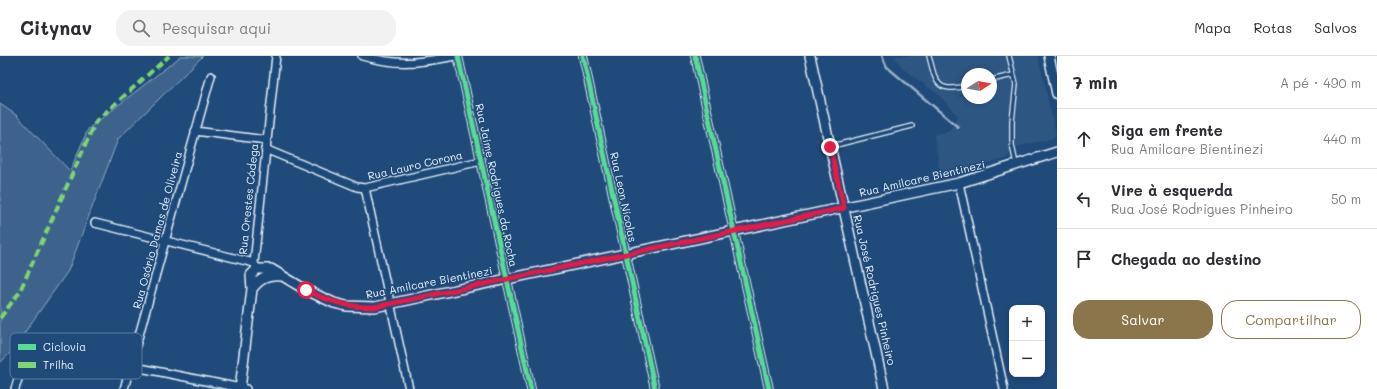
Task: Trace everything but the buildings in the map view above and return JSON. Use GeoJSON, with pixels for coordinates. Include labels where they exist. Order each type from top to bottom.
{"type":"FeatureCollection","features":[{"type":"Feature","properties":{"kind":"main road","name":"Rua José Rodrigues Pinheiro"},"geometry":{"type":"LineString","coordinates":[[810,56],[884,389]]}},
{"type":"Feature","properties":{"kind":"main road"},"geometry":{"type":"LineString","coordinates":[[1049,56],[1057,92]]}},
{"type":"Feature","properties":{"kind":"main road","name":"Rua Amilcare Bientinezi"},"geometry":{"type":"LineString","coordinates":[[255,266],[271,268],[281,276],[319,297],[346,306],[360,308],[390,304],[959,183],[1057,152]]}},
{"type":"Feature","properties":{"kind":"main road","name":"Rua Orestes Códega"},"geometry":{"type":"LineString","coordinates":[[242,388],[252,289],[251,275],[255,266]]}},
{"type":"Feature","properties":{"kind":"main road"},"geometry":{"type":"LineString","coordinates":[[252,289],[259,280],[274,276],[281,276]]}},
{"type":"Feature","properties":{"kind":"street","name":"Rua Orestes Códega"},"geometry":{"type":"LineString","coordinates":[[255,266],[265,149],[276,56]]}},
{"type":"Feature","properties":{"kind":"street"},"geometry":{"type":"LineString","coordinates":[[362,56],[404,64],[421,63],[455,56]]}},
{"type":"Feature","properties":{"kind":"street","name":"Rua Jaime Rodrigues da Rocha"},"geometry":{"type":"LineString","coordinates":[[458,56],[531,389]]}},
{"type":"Feature","properties":{"kind":"street","name":"Rua Leon Nícolas"},"geometry":{"type":"LineString","coordinates":[[583,56],[655,389]]}},
{"type":"Feature","properties":{"kind":"street"},"geometry":{"type":"LineString","coordinates":[[695,56],[769,389]]}},
{"type":"Feature","properties":{"kind":"street","name":"Rua Osório Damas de Oliveira"},"geometry":{"type":"LineString","coordinates":[[139,333],[211,76]]}},
{"type":"Feature","properties":{"kind":"street"},"geometry":{"type":"LineString","coordinates":[[195,131],[266,140]]}},
{"type":"Feature","properties":{"kind":"street","name":"Rua Lauro Corona"},"geometry":{"type":"LineString","coordinates":[[265,149],[350,185],[365,188],[481,161]]}},
{"type":"Feature","properties":{"kind":"street"},"geometry":{"type":"LineString","coordinates":[[959,183],[1004,389]]}},
{"type":"Feature","properties":{"kind":"street"},"geometry":{"type":"LineString","coordinates":[[365,188],[409,389]]}},
{"type":"Feature","properties":{"kind":"street","name":"Rua Amilcare Bientinezi"},"geometry":{"type":"LineString","coordinates":[[95,223],[165,240],[255,266]]}},
{"type":"Feature","properties":{"kind":"street"},"geometry":{"type":"LineString","coordinates":[[142,368],[242,388]]}},
{"type":"Feature","properties":{"kind":"street"},"geometry":{"type":"LineString","coordinates":[[15,389],[18,379]]}},
{"type":"Feature","properties":{"kind":"street","name":"Rua Osório Damas de Oliveira"},"geometry":{"type":"LineString","coordinates":[[124,389],[127,379]]}},
{"type":"Feature","properties":{"kind":"lane"},"geometry":{"type":"LineString","coordinates":[[929,56],[935,77],[943,87],[949,89],[961,87]]}},
{"type":"Feature","properties":{"kind":"lane"},"geometry":{"type":"LineString","coordinates":[[1009,56],[1016,84],[1012,133],[1016,165]]}},
{"type":"Feature","properties":{"kind":"lane"},"geometry":{"type":"LineString","coordinates":[[997,79],[1013,75]]}},
{"type":"Feature","properties":{"kind":"lane"},"geometry":{"type":"LineString","coordinates":[[830,147],[912,126]]}},
{"type":"Feature","properties":{"kind":"shaded area"},"geometry":{"type":"Polygon","coordinates":[[[181,56],[203,56],[118,139],[68,271],[24,333],[10,333],[10,353],[0,363],[0,104],[16,115],[70,171],[88,129],[181,56]]]}},
{"type":"Feature","properties":{"kind":"shaded area"},"geometry":{"type":"Polygon","coordinates":[[[894,56],[1038,56],[1056,135],[1054,138],[1011,148],[1011,152],[1007,158],[971,169],[964,173],[941,177],[934,135],[949,131],[958,116],[940,96],[903,69],[894,56]]]}},
{"type":"Feature","properties":{"kind":"waterway"},"geometry":{"type":"LineString","coordinates":[[882,56],[887,67],[958,127]]}},
{"type":"Feature","properties":{"kind":"marked path"},"geometry":{"type":"LineString","coordinates":[[0,318],[19,293],[96,121],[169,56]]}},
{"type":"Feature","properties":{"kind":"cycle path"},"geometry":{"type":"LineString","coordinates":[[458,56],[531,389]]}},
{"type":"Feature","properties":{"kind":"cycle path"},"geometry":{"type":"LineString","coordinates":[[583,56],[655,389]]}},
{"type":"Feature","properties":{"kind":"cycle path"},"geometry":{"type":"LineString","coordinates":[[695,56],[769,389]]}},
{"type":"Feature","properties":{"kind":"route"},"geometry":{"type":"LineString","coordinates":[[306,290],[319,297],[346,306],[360,308],[375,307],[844,208],[830,147]]}}]}
